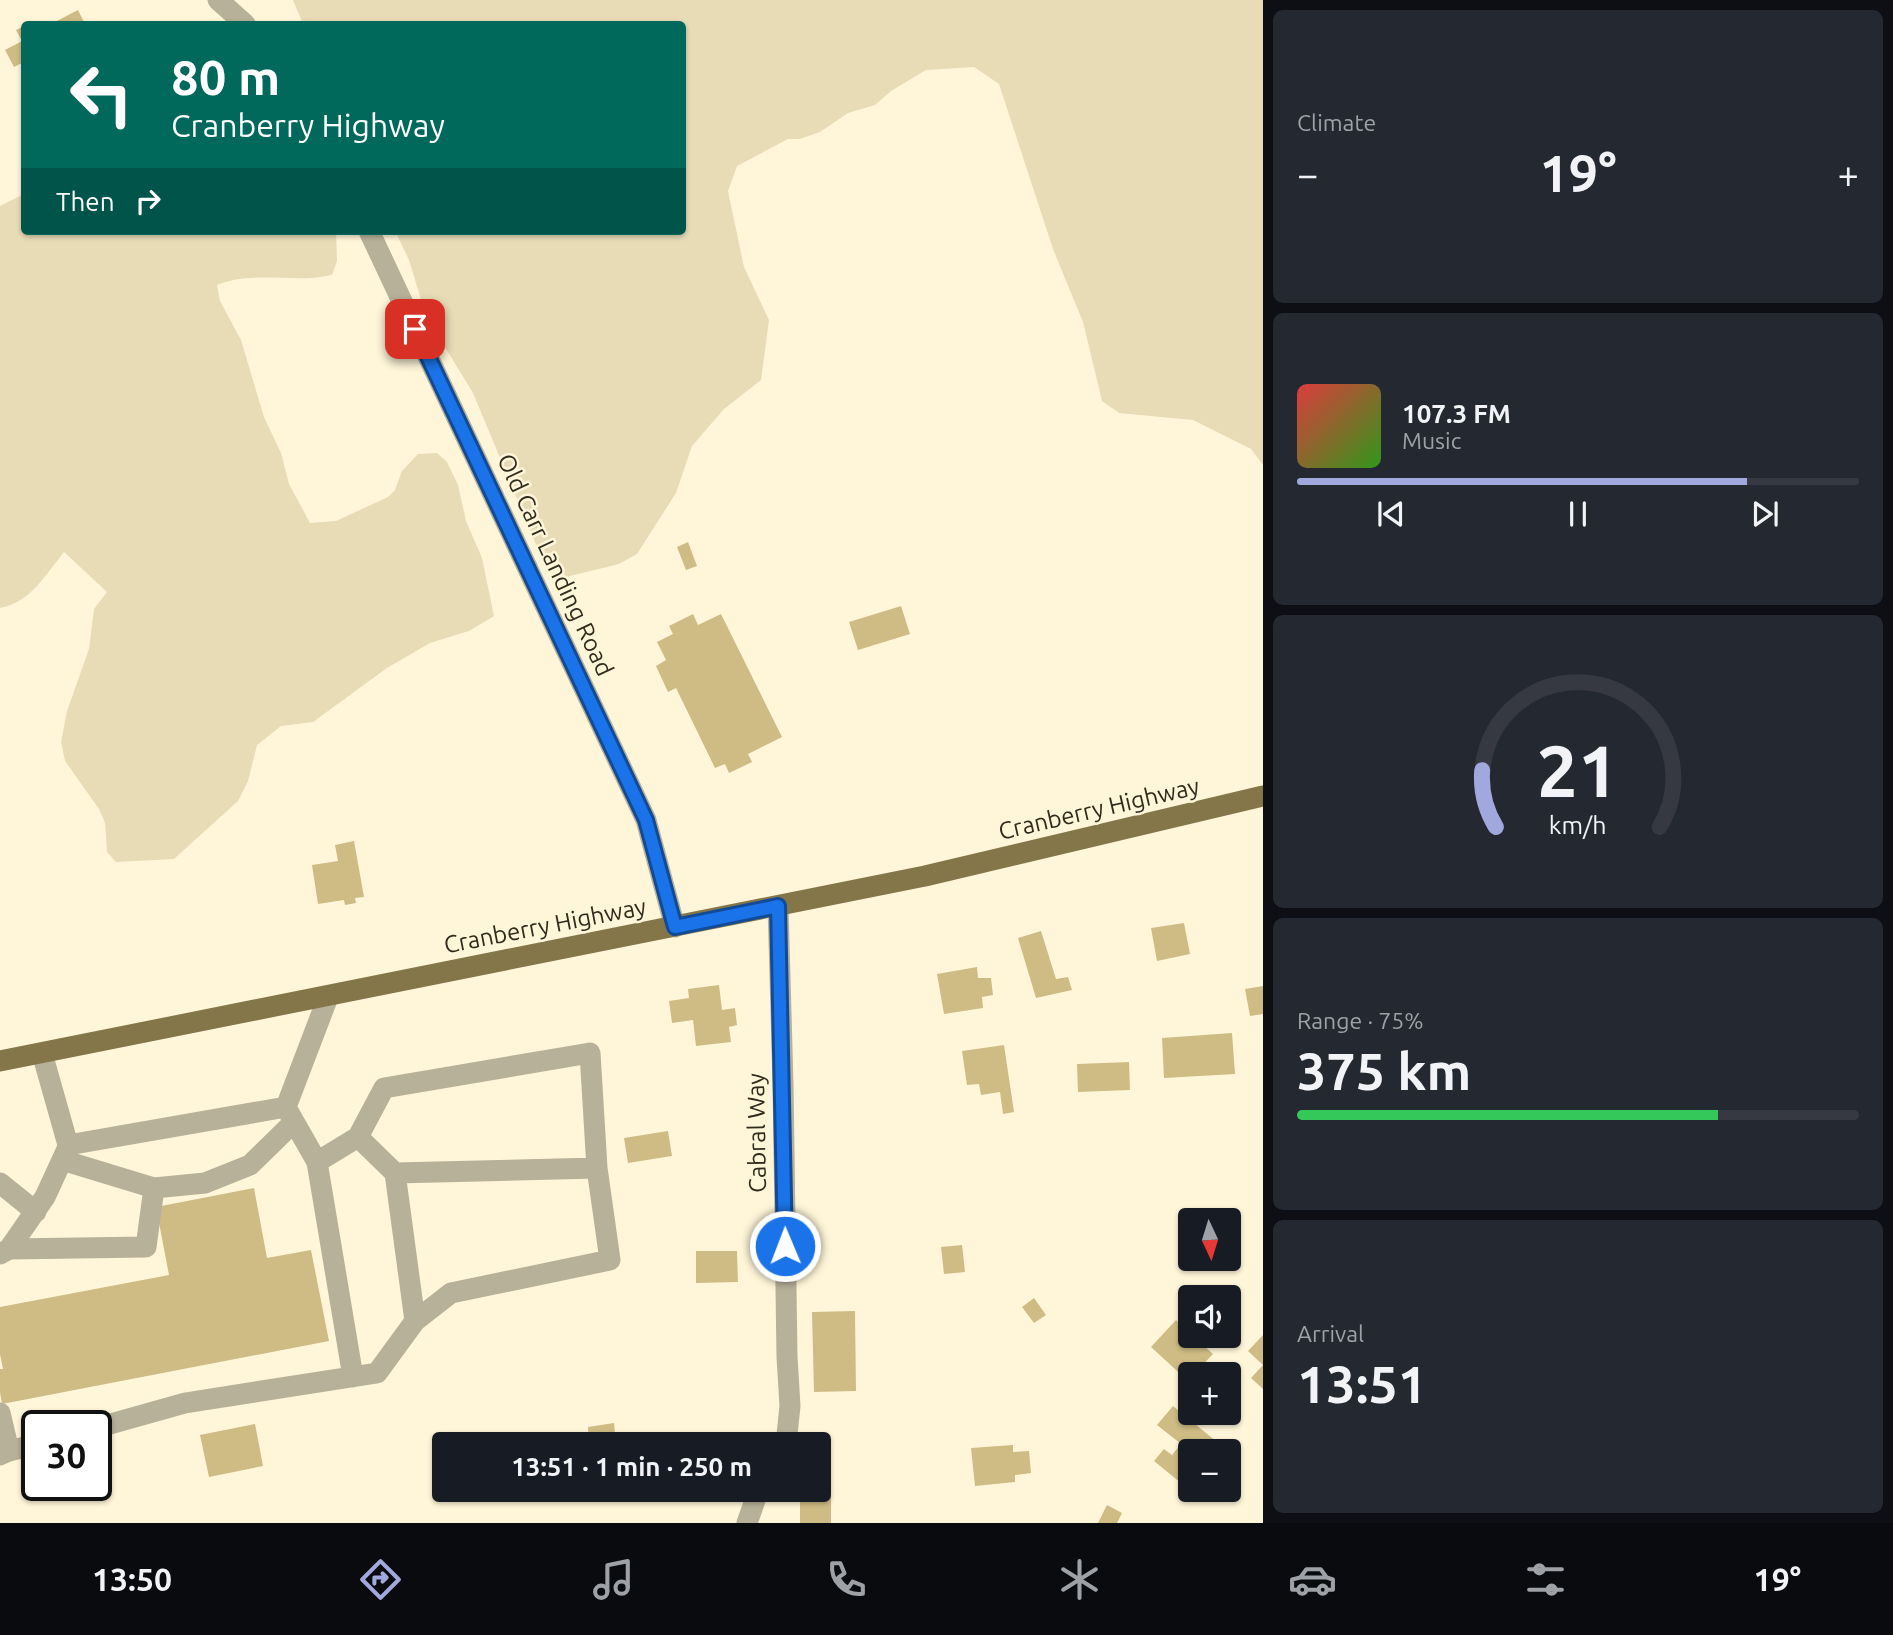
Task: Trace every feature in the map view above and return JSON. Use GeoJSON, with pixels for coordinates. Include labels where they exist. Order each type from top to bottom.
{"type":"FeatureCollection","features":[{"type":"Feature","properties":{"kind":"main road","name":"Cranberry Highway"},"geometry":{"type":"LineString","coordinates":[[0,1061],[925,877],[1263,796]]}},
{"type":"Feature","properties":{"kind":"street"},"geometry":{"type":"LineString","coordinates":[[218,0],[242,21]]}},
{"type":"Feature","properties":{"kind":"street","name":"Old Carr Landing Road"},"geometry":{"type":"LineString","coordinates":[[371,235],[646,820],[675,927]]}},
{"type":"Feature","properties":{"kind":"street","name":"Cabral Way"},"geometry":{"type":"LineString","coordinates":[[778,906],[790,1406],[787,1432]]}},
{"type":"Feature","properties":{"kind":"street"},"geometry":{"type":"LineString","coordinates":[[65,1152],[153,1188],[205,1182],[250,1165],[290,1115],[328,997]]}},
{"type":"Feature","properties":{"kind":"street"},"geometry":{"type":"LineString","coordinates":[[5,1252],[46,1197],[65,1152],[42,1053]]}},
{"type":"Feature","properties":{"kind":"street"},"geometry":{"type":"LineString","coordinates":[[112,1423],[185,1403],[377,1373],[415,1321],[451,1293],[610,1260],[597,1168],[590,1053],[384,1088],[358,1137],[317,1161]]}},
{"type":"Feature","properties":{"kind":"street"},"geometry":{"type":"LineString","coordinates":[[65,1152],[290,1115]]}},
{"type":"Feature","properties":{"kind":"street"},"geometry":{"type":"LineString","coordinates":[[290,1115],[317,1161],[353,1377]]}},
{"type":"Feature","properties":{"kind":"street"},"geometry":{"type":"LineString","coordinates":[[358,1137],[395,1173],[415,1321]]}},
{"type":"Feature","properties":{"kind":"street"},"geometry":{"type":"LineString","coordinates":[[395,1173],[597,1168]]}},
{"type":"Feature","properties":{"kind":"street"},"geometry":{"type":"LineString","coordinates":[[0,1183],[36,1212]]}},
{"type":"Feature","properties":{"kind":"street"},"geometry":{"type":"LineString","coordinates":[[5,1252],[146,1247],[153,1188]]}},
{"type":"Feature","properties":{"kind":"street"},"geometry":{"type":"LineString","coordinates":[[0,1413],[5,1453]]}},
{"type":"Feature","properties":{"kind":"street"},"geometry":{"type":"LineString","coordinates":[[747,1523],[754,1502]]}},
{"type":"Feature","properties":{"kind":"shaded area"},"geometry":{"type":"Polygon","coordinates":[[[293,0],[1263,0],[1263,465],[1251,449],[1193,420],[1119,413],[1102,401],[1083,322],[1053,249],[999,84],[974,67],[926,70],[891,91],[875,105],[848,113],[820,132],[800,139],[788,139],[737,166],[728,191],[744,267],[769,320],[761,380],[724,409],[692,446],[676,493],[637,554],[619,564],[566,577],[540,554],[473,393],[426,316],[409,260],[397,235],[686,235],[686,21],[302,21],[293,0]]]}},
{"type":"Feature","properties":{"kind":"shaded area"},"geometry":{"type":"Polygon","coordinates":[[[21,196],[21,235],[336,235],[337,261],[332,275],[244,278],[217,285],[220,301],[241,340],[264,417],[281,453],[289,484],[310,523],[336,521],[388,497],[395,490],[402,471],[418,454],[437,453],[447,462],[458,485],[466,521],[482,558],[494,616],[469,631],[430,643],[387,668],[313,722],[281,726],[257,745],[248,781],[238,801],[174,859],[116,862],[107,852],[105,823],[99,809],[65,761],[61,742],[67,711],[89,649],[94,609],[107,592],[64,552],[29,594],[0,608],[0,206],[21,196]]]}},
{"type":"Feature","properties":{"kind":"building"},"geometry":{"type":"Polygon","coordinates":[[[78,10],[84,21],[57,21],[78,10]]]}},
{"type":"Feature","properties":{"kind":"building"},"geometry":{"type":"Polygon","coordinates":[[[21,42],[21,64],[14,67],[5,50],[21,42]]]}},
{"type":"Feature","properties":{"kind":"building"},"geometry":{"type":"Polygon","coordinates":[[[688,542],[697,566],[686,570],[677,547],[688,542]]]}},
{"type":"Feature","properties":{"kind":"building"},"geometry":{"type":"Polygon","coordinates":[[[901,606],[910,634],[858,650],[849,622],[901,606]]]}},
{"type":"Feature","properties":{"kind":"building"},"geometry":{"type":"Polygon","coordinates":[[[693,614],[698,625],[721,614],[782,737],[748,754],[752,762],[729,773],[725,764],[715,768],[676,688],[668,692],[656,666],[666,660],[657,642],[673,634],[669,626],[693,614]]]}},
{"type":"Feature","properties":{"kind":"building"},"geometry":{"type":"Polygon","coordinates":[[[354,841],[364,897],[355,898],[356,903],[345,905],[344,900],[318,904],[312,865],[338,861],[335,845],[354,841]]]}},
{"type":"Feature","properties":{"kind":"building"},"geometry":{"type":"Polygon","coordinates":[[[1184,923],[1190,954],[1157,961],[1151,928],[1184,923]]]}},
{"type":"Feature","properties":{"kind":"building"},"geometry":{"type":"Polygon","coordinates":[[[1041,931],[1056,979],[1068,977],[1072,990],[1036,998],[1018,938],[1041,931]]]}},
{"type":"Feature","properties":{"kind":"building"},"geometry":{"type":"Polygon","coordinates":[[[977,967],[978,978],[991,978],[993,995],[982,997],[983,1008],[944,1014],[937,974],[977,967]]]}},
{"type":"Feature","properties":{"kind":"building"},"geometry":{"type":"Polygon","coordinates":[[[719,985],[722,1010],[735,1008],[737,1025],[729,1027],[731,1042],[696,1046],[693,1020],[672,1023],[669,1001],[689,998],[688,989],[719,985]]]}},
{"type":"Feature","properties":{"kind":"building"},"geometry":{"type":"Polygon","coordinates":[[[1263,986],[1263,1014],[1250,1016],[1245,989],[1263,986]]]}},
{"type":"Feature","properties":{"kind":"building"},"geometry":{"type":"Polygon","coordinates":[[[1232,1033],[1235,1074],[1164,1078],[1162,1038],[1232,1033]]]}},
{"type":"Feature","properties":{"kind":"building"},"geometry":{"type":"Polygon","coordinates":[[[1004,1045],[1014,1112],[1003,1114],[1000,1092],[981,1095],[979,1084],[967,1085],[962,1051],[1004,1045]]]}},
{"type":"Feature","properties":{"kind":"building"},"geometry":{"type":"Polygon","coordinates":[[[1129,1062],[1130,1090],[1078,1092],[1077,1064],[1129,1062]]]}},
{"type":"Feature","properties":{"kind":"building"},"geometry":{"type":"Polygon","coordinates":[[[668,1131],[672,1156],[628,1163],[624,1138],[668,1131]]]}},
{"type":"Feature","properties":{"kind":"building"},"geometry":{"type":"Polygon","coordinates":[[[254,1188],[267,1258],[311,1250],[329,1341],[2,1404],[0,1307],[169,1275],[156,1207],[254,1188]]]}},
{"type":"Feature","properties":{"kind":"building"},"geometry":{"type":"Polygon","coordinates":[[[962,1245],[965,1272],[944,1274],[941,1247],[962,1245]]]}},
{"type":"Feature","properties":{"kind":"building"},"geometry":{"type":"Polygon","coordinates":[[[696,1251],[737,1251],[738,1282],[696,1283],[696,1251]]]}},
{"type":"Feature","properties":{"kind":"building"},"geometry":{"type":"Polygon","coordinates":[[[1034,1298],[1046,1315],[1034,1323],[1022,1307],[1034,1298]]]}},
{"type":"Feature","properties":{"kind":"building"},"geometry":{"type":"Polygon","coordinates":[[[855,1311],[856,1391],[814,1392],[812,1312],[855,1311]]]}},
{"type":"Feature","properties":{"kind":"building"},"geometry":{"type":"Polygon","coordinates":[[[1176,1320],[1178,1348],[1206,1348],[1213,1354],[1205,1362],[1178,1362],[1178,1372],[1151,1347],[1176,1320]]]}},
{"type":"Feature","properties":{"kind":"building"},"geometry":{"type":"Polygon","coordinates":[[[1263,1335],[1263,1365],[1248,1351],[1263,1335]]]}},
{"type":"Feature","properties":{"kind":"building"},"geometry":{"type":"Polygon","coordinates":[[[1263,1365],[1263,1389],[1251,1378],[1263,1365]]]}},
{"type":"Feature","properties":{"kind":"building"},"geometry":{"type":"Polygon","coordinates":[[[1173,1406],[1178,1410],[1178,1425],[1196,1425],[1213,1439],[1178,1439],[1178,1442],[1157,1425],[1173,1406]]]}},
{"type":"Feature","properties":{"kind":"building"},"geometry":{"type":"Polygon","coordinates":[[[614,1423],[615,1432],[588,1432],[588,1427],[614,1423]]]}},
{"type":"Feature","properties":{"kind":"building"},"geometry":{"type":"Polygon","coordinates":[[[255,1424],[263,1466],[209,1477],[200,1435],[255,1424]]]}},
{"type":"Feature","properties":{"kind":"building"},"geometry":{"type":"Polygon","coordinates":[[[1013,1445],[1013,1452],[1029,1451],[1031,1473],[1015,1475],[1015,1482],[975,1486],[971,1448],[1013,1445]]]}},
{"type":"Feature","properties":{"kind":"building"},"geometry":{"type":"Polygon","coordinates":[[[1178,1448],[1178,1481],[1154,1461],[1164,1449],[1172,1455],[1178,1448]]]}},
{"type":"Feature","properties":{"kind":"building"},"geometry":{"type":"Polygon","coordinates":[[[800,1502],[831,1502],[831,1523],[800,1523],[800,1502]]]}},
{"type":"Feature","properties":{"kind":"building"},"geometry":{"type":"Polygon","coordinates":[[[1107,1505],[1122,1513],[1117,1523],[1098,1523],[1107,1505]]]}},
{"type":"Feature","properties":{"kind":"route"},"geometry":{"type":"LineString","coordinates":[[415,329],[646,820],[675,927],[778,906],[785,1246]]}}]}
